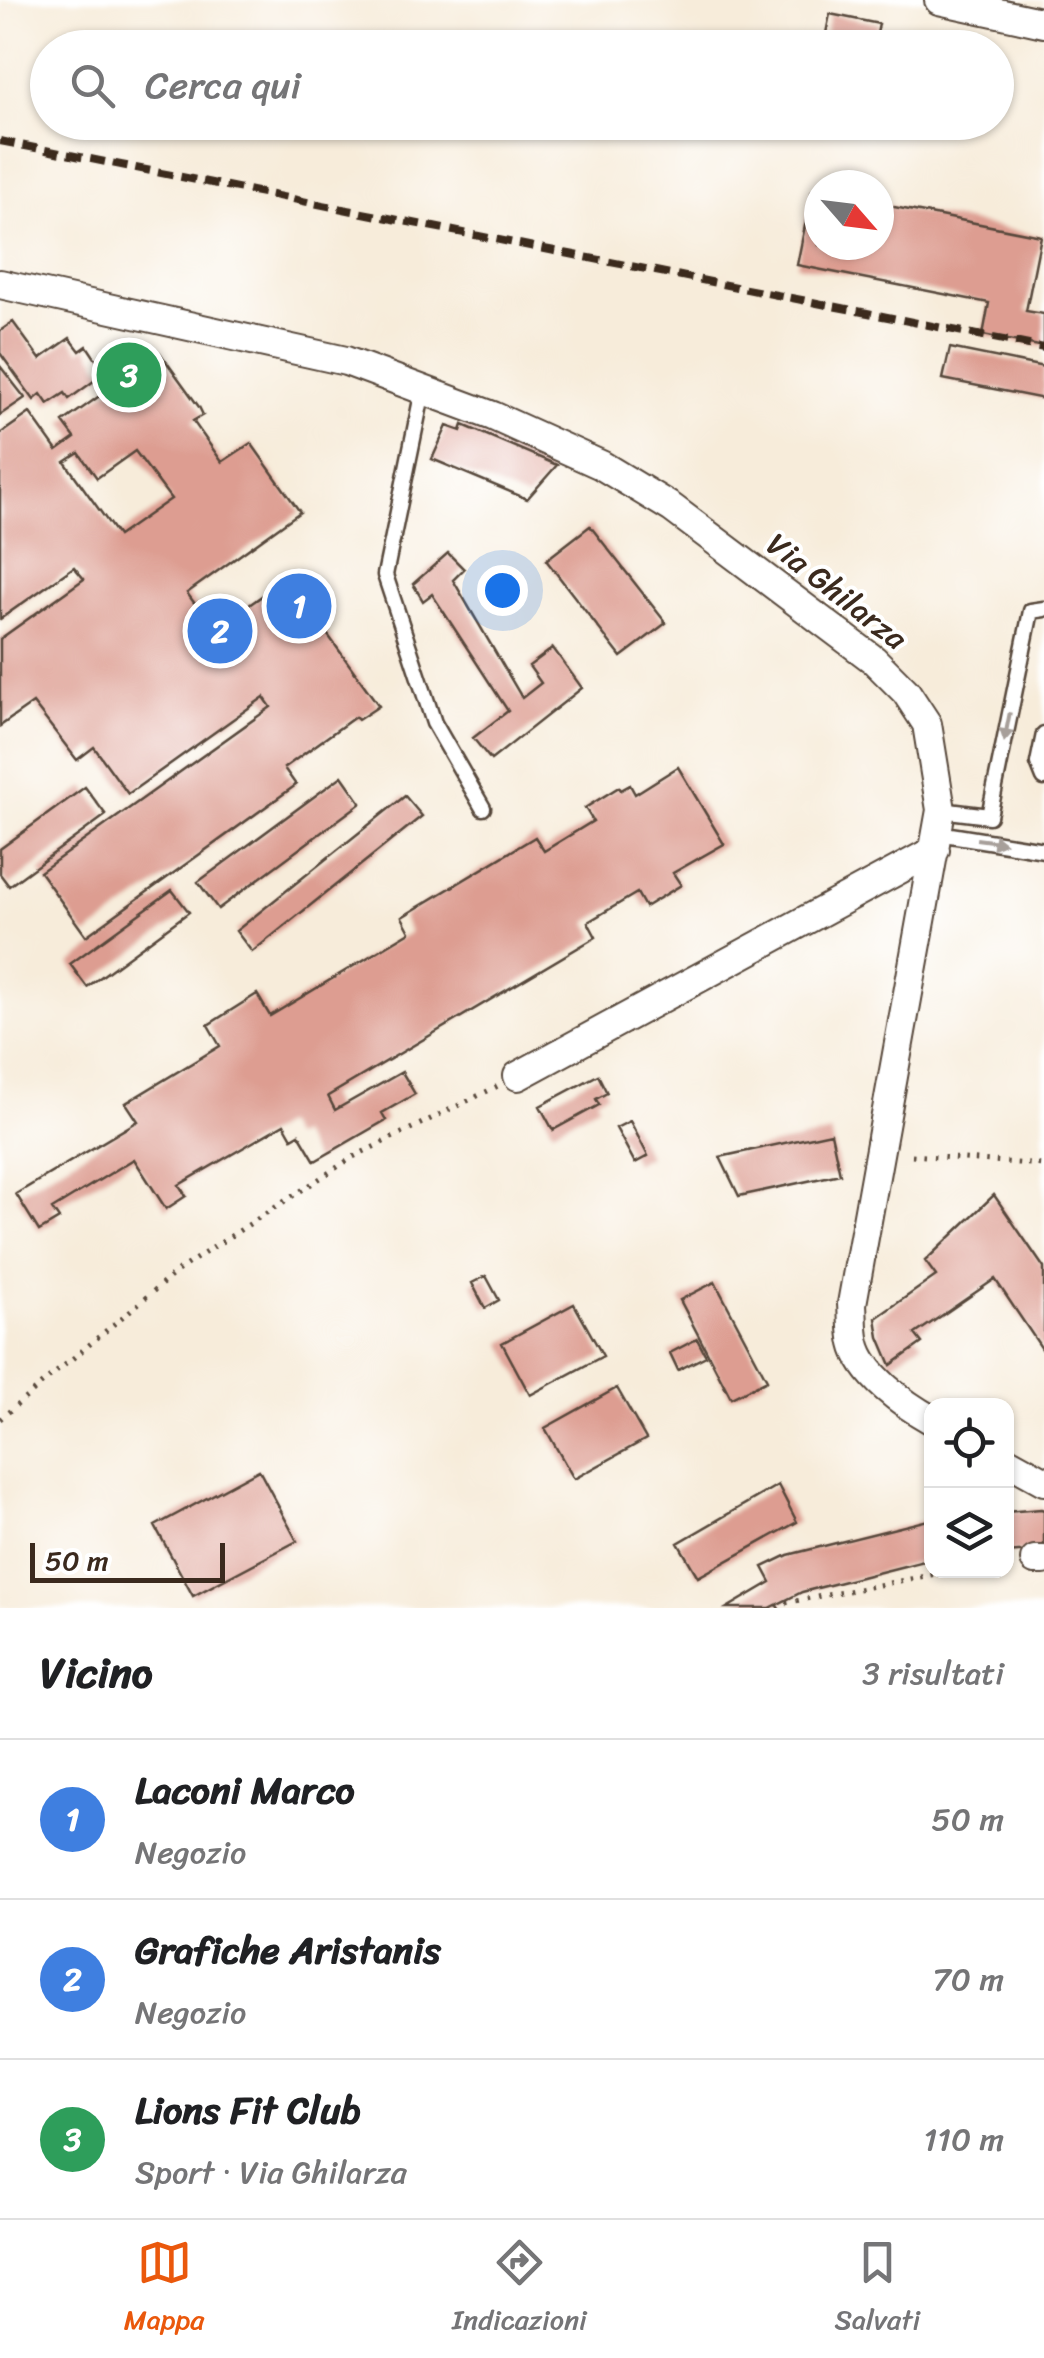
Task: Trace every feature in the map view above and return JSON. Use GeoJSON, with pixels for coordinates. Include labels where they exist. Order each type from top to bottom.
{"type":"FeatureCollection","features":[{"type":"Feature","properties":{"kind":"street"},"geometry":{"type":"LineString","coordinates":[[939,0],[1044,23]]}},
{"type":"Feature","properties":{"kind":"street","name":"Via Ghilarza"},"geometry":{"type":"LineString","coordinates":[[0,284],[346,361],[494,416],[602,465],[672,508],[874,660],[906,692],[927,724],[938,831],[852,1304],[855,1347],[902,1404],[924,1416]]}},
{"type":"Feature","properties":{"kind":"street"},"geometry":{"type":"LineString","coordinates":[[518,1076],[938,831]]}},
{"type":"Feature","properties":{"kind":"street"},"geometry":{"type":"LineString","coordinates":[[1014,1464],[1041,1478]]}},
{"type":"Feature","properties":{"kind":"lane"},"geometry":{"type":"LineString","coordinates":[[423,390],[385,575],[434,723],[483,808]]}},
{"type":"Feature","properties":{"kind":"lane"},"geometry":{"type":"LineString","coordinates":[[938,831],[990,816],[1031,611],[1044,609]]}},
{"type":"Feature","properties":{"kind":"lane"},"geometry":{"type":"LineString","coordinates":[[1044,734],[1038,763],[1044,778]]}},
{"type":"Feature","properties":{"kind":"lane"},"geometry":{"type":"LineString","coordinates":[[938,831],[1044,850]]}},
{"type":"Feature","properties":{"kind":"path"},"geometry":{"type":"LineString","coordinates":[[0,1419],[180,1269],[353,1157],[518,1076]]}},
{"type":"Feature","properties":{"kind":"path"},"geometry":{"type":"LineString","coordinates":[[912,1155],[1044,1166]]}},
{"type":"Feature","properties":{"kind":"path"},"geometry":{"type":"LineString","coordinates":[[777,1608],[785,1602],[924,1576]]}},
{"type":"Feature","properties":{"kind":"building"},"geometry":{"type":"Polygon","coordinates":[[[830,14],[879,24],[878,30],[827,30],[830,14]]]}},
{"type":"Feature","properties":{"kind":"building"},"geometry":{"type":"Polygon","coordinates":[[[894,207],[1041,236],[1026,311],[1044,314],[1044,347],[983,335],[989,303],[797,265],[804,230],[804,260],[894,260],[894,207]]]}},
{"type":"Feature","properties":{"kind":"building"},"geometry":{"type":"Polygon","coordinates":[[[13,322],[40,359],[70,338],[80,351],[87,346],[105,373],[69,399],[65,393],[48,404],[41,394],[34,400],[0,353],[0,331],[13,322]]]}},
{"type":"Feature","properties":{"kind":"building"},"geometry":{"type":"Polygon","coordinates":[[[950,348],[1044,367],[1044,399],[943,379],[950,348]]]}},
{"type":"Feature","properties":{"kind":"building"},"geometry":{"type":"Polygon","coordinates":[[[160,353],[199,407],[203,415],[193,421],[222,462],[251,443],[300,512],[187,593],[214,630],[287,578],[379,706],[358,720],[355,717],[284,768],[296,785],[86,936],[40,872],[271,707],[264,697],[128,794],[94,747],[77,760],[33,703],[0,726],[0,639],[84,579],[74,567],[0,619],[0,434],[30,413],[57,451],[75,438],[63,422],[160,353]],[[135,451],[97,478],[79,453],[65,462],[118,536],[171,499],[135,451]]]}},
{"type":"Feature","properties":{"kind":"building"},"geometry":{"type":"Polygon","coordinates":[[[0,366],[25,398],[0,415],[0,366]]]}},
{"type":"Feature","properties":{"kind":"building"},"geometry":{"type":"Polygon","coordinates":[[[463,425],[557,465],[527,499],[432,459],[447,426],[461,431],[463,425]]]}},
{"type":"Feature","properties":{"kind":"building"},"geometry":{"type":"Polygon","coordinates":[[[590,526],[666,623],[621,657],[546,560],[590,526]]]}},
{"type":"Feature","properties":{"kind":"building"},"geometry":{"type":"Polygon","coordinates":[[[448,553],[464,569],[453,580],[522,698],[541,683],[529,666],[553,648],[582,688],[491,760],[473,738],[508,711],[432,594],[423,601],[413,584],[448,553]]]}},
{"type":"Feature","properties":{"kind":"building"},"geometry":{"type":"Polygon","coordinates":[[[678,767],[724,844],[673,873],[681,885],[645,907],[637,893],[588,922],[596,937],[328,1096],[335,1110],[402,1072],[415,1094],[382,1113],[386,1120],[315,1161],[299,1134],[292,1138],[284,1124],[179,1185],[186,1196],[166,1209],[134,1159],[52,1209],[59,1219],[39,1231],[16,1194],[138,1121],[126,1103],[220,1046],[208,1025],[257,994],[270,1016],[410,932],[402,917],[535,837],[544,851],[593,821],[585,808],[619,787],[621,790],[630,785],[635,794],[678,767]]]}},
{"type":"Feature","properties":{"kind":"building"},"geometry":{"type":"Polygon","coordinates":[[[342,776],[361,803],[218,909],[198,882],[342,776]]]}},
{"type":"Feature","properties":{"kind":"building"},"geometry":{"type":"Polygon","coordinates":[[[85,787],[106,815],[9,886],[0,874],[0,849],[85,787]]]}},
{"type":"Feature","properties":{"kind":"building"},"geometry":{"type":"Polygon","coordinates":[[[405,796],[422,816],[252,952],[236,931],[405,796]]]}},
{"type":"Feature","properties":{"kind":"building"},"geometry":{"type":"Polygon","coordinates":[[[172,890],[189,912],[87,987],[70,964],[172,890]]]}},
{"type":"Feature","properties":{"kind":"building"},"geometry":{"type":"Polygon","coordinates":[[[598,1075],[607,1093],[596,1099],[599,1105],[553,1130],[540,1106],[598,1075]]]}},
{"type":"Feature","properties":{"kind":"building"},"geometry":{"type":"Polygon","coordinates":[[[630,1121],[648,1156],[635,1163],[616,1128],[630,1121]]]}},
{"type":"Feature","properties":{"kind":"building"},"geometry":{"type":"Polygon","coordinates":[[[831,1133],[840,1174],[739,1196],[720,1157],[831,1133]]]}},
{"type":"Feature","properties":{"kind":"building"},"geometry":{"type":"Polygon","coordinates":[[[994,1195],[1044,1268],[1044,1352],[995,1279],[915,1334],[922,1343],[891,1365],[876,1318],[936,1276],[925,1261],[994,1195]]]}},
{"type":"Feature","properties":{"kind":"building"},"geometry":{"type":"Polygon","coordinates":[[[486,1276],[499,1300],[485,1308],[472,1283],[486,1276]]]}},
{"type":"Feature","properties":{"kind":"building"},"geometry":{"type":"Polygon","coordinates":[[[715,1282],[767,1380],[731,1398],[680,1300],[715,1282]]]}},
{"type":"Feature","properties":{"kind":"building"},"geometry":{"type":"Polygon","coordinates":[[[574,1304],[603,1356],[530,1395],[502,1343],[574,1304]]]}},
{"type":"Feature","properties":{"kind":"building"},"geometry":{"type":"Polygon","coordinates":[[[697,1339],[706,1356],[678,1370],[670,1353],[697,1339]]]}},
{"type":"Feature","properties":{"kind":"building"},"geometry":{"type":"Polygon","coordinates":[[[617,1388],[646,1439],[574,1479],[545,1428],[617,1388]]]}},
{"type":"Feature","properties":{"kind":"building"},"geometry":{"type":"Polygon","coordinates":[[[259,1470],[297,1541],[193,1596],[155,1526],[259,1470]]]}},
{"type":"Feature","properties":{"kind":"building"},"geometry":{"type":"Polygon","coordinates":[[[778,1485],[797,1522],[698,1577],[678,1543],[778,1485]]]}},
{"type":"Feature","properties":{"kind":"building"},"geometry":{"type":"Polygon","coordinates":[[[1044,1510],[1044,1550],[1014,1552],[1014,1511],[1044,1510]]]}},
{"type":"Feature","properties":{"kind":"building"},"geometry":{"type":"Polygon","coordinates":[[[924,1521],[924,1561],[802,1592],[770,1608],[727,1608],[771,1582],[763,1567],[788,1555],[924,1521]]]}},
{"type":"Feature","properties":{"kind":"railway"},"geometry":{"type":"LineString","coordinates":[[0,141],[1044,348]]}},
{"type":"Feature","properties":{"kind":"place","name":"Lions Fit Club"},"geometry":{"type":"Point","coordinates":[129,375]}},
{"type":"Feature","properties":{"kind":"place","name":"Laconi Marco"},"geometry":{"type":"Point","coordinates":[299,606]}},
{"type":"Feature","properties":{"kind":"place","name":"Grafiche Aristanis"},"geometry":{"type":"Point","coordinates":[220,631]}}]}
